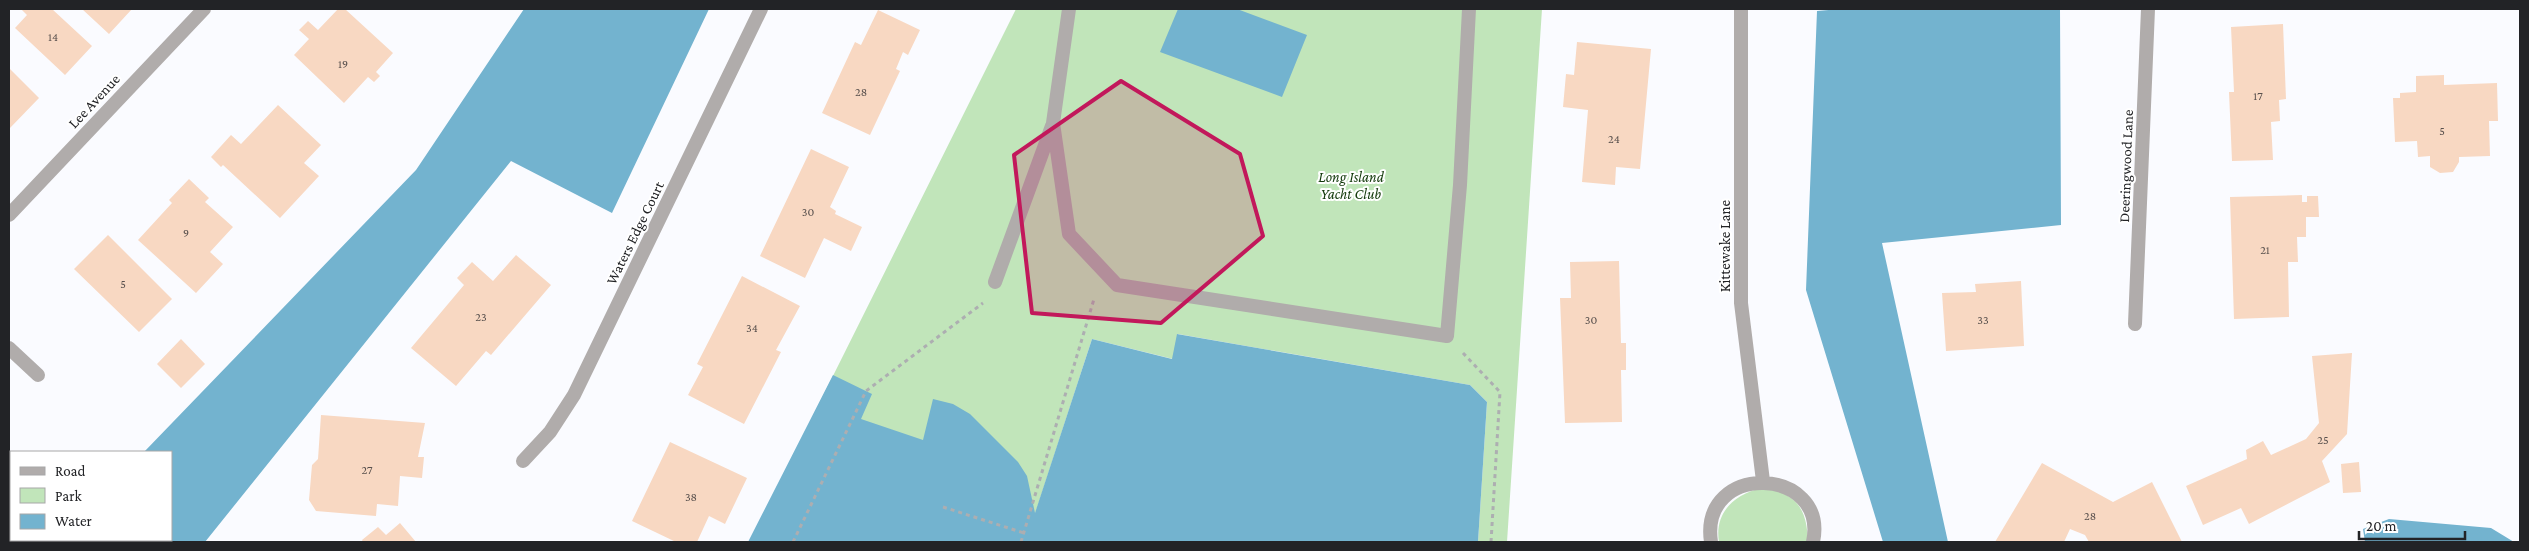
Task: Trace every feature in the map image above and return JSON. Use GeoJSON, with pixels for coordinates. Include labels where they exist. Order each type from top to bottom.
{"type":"FeatureCollection","features":[{"type":"Feature","properties":{"kind":"street","name":"Lee Avenue"},"geometry":{"type":"LineString","coordinates":[[9,215],[204,9]]}},
{"type":"Feature","properties":{"kind":"street","name":"Waters Edge Court"},"geometry":{"type":"LineString","coordinates":[[523,461],[550,432],[574,395],[761,9]]}},
{"type":"Feature","properties":{"kind":"street"},"geometry":{"type":"LineString","coordinates":[[995,282],[1054,123],[1069,9]]}},
{"type":"Feature","properties":{"kind":"street"},"geometry":{"type":"LineString","coordinates":[[1054,123],[1069,234],[1117,285],[1447,336],[1460,184],[1469,9]]}},
{"type":"Feature","properties":{"kind":"street","name":"Kittewake Lane"},"geometry":{"type":"LineString","coordinates":[[1741,9],[1741,303],[1763,481]]}},
{"type":"Feature","properties":{"kind":"street","name":"Deeringwood Lane"},"geometry":{"type":"LineString","coordinates":[[2135,324],[2148,9]]}},
{"type":"Feature","properties":{"kind":"street"},"geometry":{"type":"LineString","coordinates":[[9,348],[38,375]]}},
{"type":"Feature","properties":{"kind":"street"},"geometry":{"type":"LineString","coordinates":[[1712,542],[1712,523],[1718,506],[1730,493],[1746,484],[1763,481],[1779,484],[1794,492],[1805,504],[1812,519],[1813,542]]}},
{"type":"Feature","properties":{"kind":"path"},"geometry":{"type":"LineString","coordinates":[[793,542],[866,391],[986,302]]}},
{"type":"Feature","properties":{"kind":"path"},"geometry":{"type":"LineString","coordinates":[[1021,542],[1086,324]]}},
{"type":"Feature","properties":{"kind":"path"},"geometry":{"type":"LineString","coordinates":[[1479,370],[1500,392],[1491,542]]}},
{"type":"Feature","properties":{"kind":"path"},"geometry":{"type":"LineString","coordinates":[[943,507],[1024,533]]}},
{"type":"Feature","properties":{"kind":"highlighted area"},"geometry":{"type":"Polygon","coordinates":[[[1121,81],[1240,154],[1263,236],[1161,323],[1032,313],[1014,155],[1121,81]]]}},
{"type":"Feature","properties":{"kind":"green space","name":"Long Island Yacht Club"},"geometry":{"type":"Polygon","coordinates":[[[1016,9],[1542,9],[1507,542],[1478,542],[1487,402],[1470,385],[1178,334],[1173,359],[1092,339],[1035,514],[808,426],[1016,9]]]}},
{"type":"Feature","properties":{"kind":"green space"},"geometry":{"type":"Polygon","coordinates":[[[1762,488],[1784,494],[1798,504],[1805,520],[1808,542],[1719,542],[1718,531],[1720,522],[1728,506],[1743,495],[1762,488]]]}},
{"type":"Feature","properties":{"kind":"water"},"geometry":{"type":"Polygon","coordinates":[[[524,9],[709,9],[612,213],[511,161],[205,542],[57,542],[172,541],[172,451],[145,451],[416,170],[524,9]]]}},
{"type":"Feature","properties":{"kind":"water"},"geometry":{"type":"Polygon","coordinates":[[[1178,9],[1237,9],[1307,35],[1282,97],[1160,52],[1178,9]]]}},
{"type":"Feature","properties":{"kind":"water"},"geometry":{"type":"Polygon","coordinates":[[[1840,9],[2060,9],[2061,225],[1882,243],[1948,542],[1883,542],[1806,290],[1817,11],[1840,9]]]}},
{"type":"Feature","properties":{"kind":"water"},"geometry":{"type":"Polygon","coordinates":[[[1177,334],[1470,385],[1487,402],[1478,542],[748,542],[833,375],[872,394],[861,419],[923,440],[933,399],[953,404],[970,414],[1018,462],[1027,476],[1035,513],[1092,339],[1172,359],[1177,334]]]}},
{"type":"Feature","properties":{"kind":"water"},"geometry":{"type":"Polygon","coordinates":[[[2389,519],[2491,528],[2514,542],[2365,542],[2363,529],[2389,519]]]}},
{"type":"Feature","properties":{"kind":"building"},"geometry":{"type":"Polygon","coordinates":[[[21,9],[52,9],[92,46],[65,75],[15,28],[27,15],[21,9]]]}},
{"type":"Feature","properties":{"kind":"building"},"geometry":{"type":"Polygon","coordinates":[[[82,9],[132,9],[109,34],[82,9]]]}},
{"type":"Feature","properties":{"kind":"building"},"geometry":{"type":"Polygon","coordinates":[[[338,9],[345,9],[393,53],[376,72],[380,76],[374,82],[368,77],[344,103],[294,55],[309,39],[299,30],[308,21],[318,30],[338,9]]]}},
{"type":"Feature","properties":{"kind":"building"},"geometry":{"type":"Polygon","coordinates":[[[878,10],[920,30],[908,55],[903,52],[896,69],[900,71],[870,135],[822,113],[855,42],[861,45],[878,10]]]}},
{"type":"Feature","properties":{"kind":"building"},"geometry":{"type":"Polygon","coordinates":[[[2283,24],[2286,99],[2279,100],[2280,121],[2271,122],[2273,160],[2232,161],[2229,92],[2234,92],[2231,27],[2283,24]]]}},
{"type":"Feature","properties":{"kind":"building"},"geometry":{"type":"Polygon","coordinates":[[[1577,42],[1651,49],[1640,169],[1616,167],[1615,185],[1582,182],[1588,110],[1563,107],[1566,74],[1574,75],[1577,42]]]}},
{"type":"Feature","properties":{"kind":"building"},"geometry":{"type":"Polygon","coordinates":[[[9,68],[39,98],[10,128],[9,127],[9,68]]]}},
{"type":"Feature","properties":{"kind":"building"},"geometry":{"type":"Polygon","coordinates":[[[2444,75],[2444,85],[2497,83],[2498,121],[2489,121],[2490,156],[2459,157],[2459,162],[2453,172],[2440,173],[2430,167],[2430,156],[2418,157],[2417,141],[2395,142],[2393,98],[2400,98],[2400,93],[2416,92],[2416,76],[2444,75]]]}},
{"type":"Feature","properties":{"kind":"building"},"geometry":{"type":"Polygon","coordinates":[[[278,105],[321,145],[304,163],[319,176],[280,218],[223,165],[221,167],[211,157],[231,135],[241,144],[278,105]]]}},
{"type":"Feature","properties":{"kind":"building"},"geometry":{"type":"Polygon","coordinates":[[[811,149],[849,167],[830,207],[836,211],[835,214],[862,227],[851,251],[824,238],[805,278],[760,256],[811,149]]]}},
{"type":"Feature","properties":{"kind":"building"},"geometry":{"type":"Polygon","coordinates":[[[189,179],[209,198],[205,202],[233,227],[210,252],[223,264],[196,293],[138,240],[172,203],[169,200],[189,179]]]}},
{"type":"Feature","properties":{"kind":"building"},"geometry":{"type":"Polygon","coordinates":[[[2302,195],[2302,202],[2307,202],[2307,196],[2318,196],[2319,217],[2306,217],[2306,237],[2297,237],[2298,262],[2288,262],[2289,317],[2234,319],[2230,197],[2302,195]]]}},
{"type":"Feature","properties":{"kind":"building"},"geometry":{"type":"Polygon","coordinates":[[[108,235],[172,299],[139,332],[74,269],[108,235]]]}},
{"type":"Feature","properties":{"kind":"building"},"geometry":{"type":"Polygon","coordinates":[[[516,255],[551,285],[491,355],[486,351],[456,386],[411,348],[464,285],[457,278],[472,262],[493,281],[516,255]]]}},
{"type":"Feature","properties":{"kind":"building"},"geometry":{"type":"Polygon","coordinates":[[[1619,261],[1621,343],[1626,343],[1626,370],[1621,370],[1622,422],[1565,423],[1560,298],[1571,298],[1570,262],[1619,261]]]}},
{"type":"Feature","properties":{"kind":"building"},"geometry":{"type":"Polygon","coordinates":[[[742,276],[800,306],[776,350],[781,352],[744,424],[688,395],[703,367],[697,364],[742,276]]]}},
{"type":"Feature","properties":{"kind":"building"},"geometry":{"type":"Polygon","coordinates":[[[2021,281],[2024,346],[1946,351],[1942,293],[1976,292],[1975,284],[2021,281]]]}},
{"type":"Feature","properties":{"kind":"building"},"geometry":{"type":"Polygon","coordinates":[[[181,339],[205,364],[181,388],[157,364],[181,339]]]}},
{"type":"Feature","properties":{"kind":"building"},"geometry":{"type":"Polygon","coordinates":[[[2352,353],[2347,434],[2322,461],[2330,482],[2249,524],[2241,508],[2203,525],[2186,486],[2247,459],[2246,450],[2263,441],[2271,455],[2306,439],[2319,423],[2312,356],[2352,353]]]}},
{"type":"Feature","properties":{"kind":"building"},"geometry":{"type":"Polygon","coordinates":[[[321,415],[425,423],[418,457],[424,457],[422,478],[400,476],[398,506],[377,504],[376,516],[316,511],[309,500],[312,465],[318,459],[321,415]]]}},
{"type":"Feature","properties":{"kind":"building"},"geometry":{"type":"Polygon","coordinates":[[[670,442],[747,478],[725,524],[709,516],[697,542],[676,542],[632,521],[670,442]]]}},
{"type":"Feature","properties":{"kind":"building"},"geometry":{"type":"Polygon","coordinates":[[[2359,462],[2361,492],[2343,493],[2341,464],[2359,462]]]}},
{"type":"Feature","properties":{"kind":"building"},"geometry":{"type":"Polygon","coordinates":[[[2042,463],[2113,502],[2152,482],[2182,542],[2089,542],[2085,535],[2070,529],[2064,542],[1995,542],[2042,463]]]}},
{"type":"Feature","properties":{"kind":"building"},"geometry":{"type":"Polygon","coordinates":[[[9,496],[10,541],[33,541],[9,542],[9,496]]]}},
{"type":"Feature","properties":{"kind":"building"},"geometry":{"type":"Polygon","coordinates":[[[400,523],[416,542],[363,542],[362,540],[378,527],[386,535],[400,523]]]}}]}
